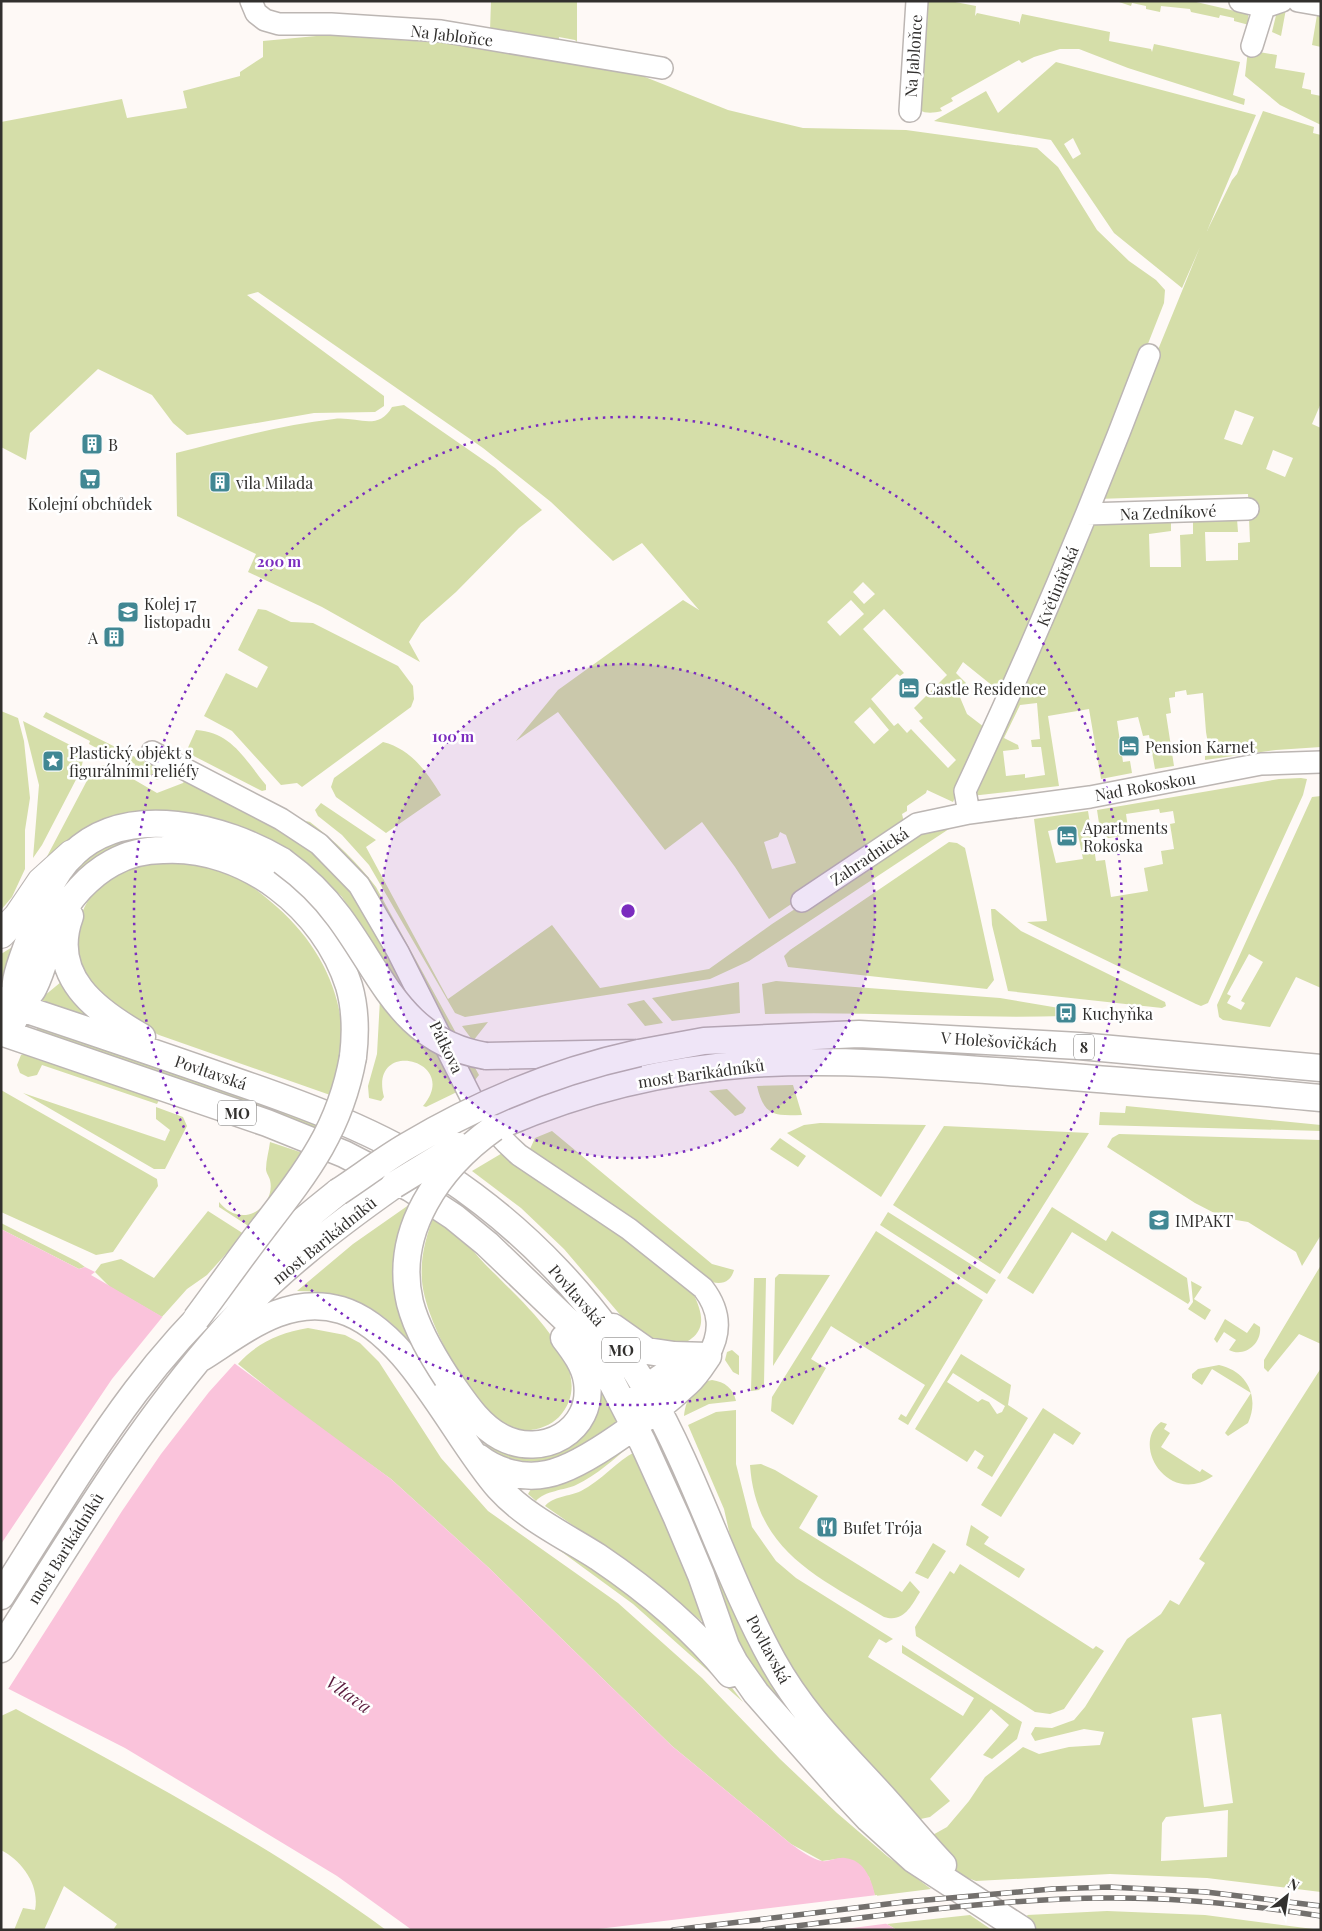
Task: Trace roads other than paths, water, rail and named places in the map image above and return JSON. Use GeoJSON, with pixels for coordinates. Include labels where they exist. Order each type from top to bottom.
{"type":"FeatureCollection","features":[{"type":"Feature","properties":{"kind":"highway"},"geometry":{"type":"LineString","coordinates":[[1,934],[18,916],[41,882],[72,854]]}},
{"type":"Feature","properties":{"kind":"main road"},"geometry":{"type":"LineString","coordinates":[[5,1034],[10,1004],[15,997],[16,982],[36,916],[52,882],[72,854],[93,840],[117,830],[166,824],[194,826],[219,832],[254,845],[327,940],[348,984],[355,1014],[356,1029],[353,1057],[345,1096],[334,1123],[316,1156],[196,1319]]}},
{"type":"Feature","properties":{"kind":"main road"},"geometry":{"type":"LineString","coordinates":[[10,1004],[28,998],[35,986],[60,916],[88,881],[112,862],[126,856],[170,849],[199,852],[304,878],[329,903],[387,991],[411,1018],[433,1036],[473,1054],[492,1057],[639,1054]]}},
{"type":"Feature","properties":{"kind":"main road"},"geometry":{"type":"LineString","coordinates":[[88,881],[75,904],[66,930],[67,958],[77,985],[94,1007],[106,1016],[190,1065]]}},
{"type":"Feature","properties":{"kind":"main road","name":"Povltavská"},"geometry":{"type":"LineString","coordinates":[[10,1004],[190,1065],[338,1120],[376,1137],[441,1173],[482,1202],[524,1237],[564,1277],[594,1313],[652,1398],[688,1467],[755,1625],[785,1681],[823,1734],[974,1898]]}},
{"type":"Feature","properties":{"kind":"main road","name":"Povltavská"},"geometry":{"type":"LineString","coordinates":[[5,1034],[266,1123],[365,1164],[410,1188],[454,1217],[487,1244],[582,1335],[603,1365],[634,1426],[701,1575],[717,1623],[735,1663],[756,1692],[816,1762],[869,1819],[913,1858],[1022,1930]]}},
{"type":"Feature","properties":{"kind":"main road","name":"V Holešovičkách"},"geometry":{"type":"LineString","coordinates":[[767,1036],[904,1035],[1089,1047],[1321,1068]]}},
{"type":"Feature","properties":{"kind":"main road","name":"most Barikádníků"},"geometry":{"type":"LineString","coordinates":[[1,1596],[112,1425],[137,1390],[196,1319],[258,1259],[338,1192],[405,1147],[460,1117],[531,1085],[604,1061],[704,1041],[767,1036]]}},
{"type":"Feature","properties":{"kind":"main road","name":"most Barikádníků"},"geometry":{"type":"LineString","coordinates":[[1,1649],[110,1477],[165,1401],[200,1358],[253,1300],[298,1258],[394,1185],[454,1148],[494,1128],[554,1105],[640,1080],[724,1066],[804,1062]]}},
{"type":"Feature","properties":{"kind":"main road","name":"V Holešovičkách"},"geometry":{"type":"LineString","coordinates":[[804,1062],[959,1069],[1321,1098]]}},
{"type":"Feature","properties":{"kind":"main road"},"geometry":{"type":"LineString","coordinates":[[494,1128],[463,1152],[438,1180],[417,1220],[408,1251],[407,1280],[411,1304],[438,1384],[472,1452],[499,1488],[516,1503],[618,1571],[674,1615],[706,1645],[757,1705],[816,1762]]}},
{"type":"Feature","properties":{"kind":"main road"},"geometry":{"type":"LineString","coordinates":[[200,1358],[276,1313],[301,1307],[326,1307],[351,1313],[379,1330],[402,1353],[478,1420],[509,1441],[525,1446],[539,1445],[554,1441],[572,1429],[586,1403],[588,1389],[586,1376],[576,1356],[537,1292]]}},
{"type":"Feature","properties":{"kind":"main road"},"geometry":{"type":"LineString","coordinates":[[594,1313],[647,1351],[674,1355],[708,1356]]}},
{"type":"Feature","properties":{"kind":"main road"},"geometry":{"type":"LineString","coordinates":[[472,1452],[501,1470],[526,1475],[542,1475],[577,1464],[634,1426],[636,1401],[652,1398],[680,1366],[708,1356]]}},
{"type":"Feature","properties":{"kind":"street","name":"Na Jabloňce"},"geometry":{"type":"LineString","coordinates":[[251,1],[256,13],[265,20],[279,24],[331,24],[441,31],[662,68]]}},
{"type":"Feature","properties":{"kind":"street","name":"Na Jabloňce"},"geometry":{"type":"LineString","coordinates":[[910,111],[917,1]]}},
{"type":"Feature","properties":{"kind":"street"},"geometry":{"type":"LineString","coordinates":[[1240,1],[1271,3],[1252,46]]}},
{"type":"Feature","properties":{"kind":"street"},"geometry":{"type":"LineString","coordinates":[[1298,1],[1321,5]]}},
{"type":"Feature","properties":{"kind":"street","name":"Květinářská"},"geometry":{"type":"LineString","coordinates":[[969,813],[965,791],[1036,637],[1087,514],[1149,355]]}},
{"type":"Feature","properties":{"kind":"street","name":"Na Zedníkové"},"geometry":{"type":"LineString","coordinates":[[1087,514],[1248,509]]}},
{"type":"Feature","properties":{"kind":"street","name":"Pátkova"},"geometry":{"type":"LineString","coordinates":[[152,752],[281,819],[319,844],[359,885],[398,952],[476,1106],[488,1124],[519,1155],[629,1229],[703,1288],[710,1297],[717,1316],[716,1337],[708,1356]]}},
{"type":"Feature","properties":{"kind":"street","name":"Nad Rokoskou"},"geometry":{"type":"LineString","coordinates":[[969,813],[1090,796],[1261,764],[1321,762]]}},
{"type":"Feature","properties":{"kind":"street","name":"Zahradnická"},"geometry":{"type":"LineString","coordinates":[[802,901],[917,824],[969,813]]}},
{"type":"Feature","properties":{"kind":"water","name":"Vltava"},"geometry":{"type":"Polygon","coordinates":[[[1,1229],[79,1269],[85,1267],[95,1272],[91,1275],[207,1343],[391,1479],[489,1568],[672,1746],[791,1844],[818,1860],[825,1861],[845,1858],[862,1866],[871,1882],[880,1920],[897,1930],[729,1930],[727,1922],[715,1920],[710,1930],[412,1930],[337,1876],[125,1748],[1,1685],[1,1229]]]}},
{"type":"Feature","properties":{"kind":"railway"},"geometry":{"type":"LineString","coordinates":[[673,1930],[904,1902],[1052,1889],[1109,1887],[1206,1892],[1321,1906]]}},
{"type":"Feature","properties":{"kind":"railway"},"geometry":{"type":"LineString","coordinates":[[764,1930],[977,1905],[1063,1899],[1133,1898],[1214,1902],[1321,1916]]}},
{"type":"Feature","properties":{"kind":"place","name":"B"},"geometry":{"type":"Point","coordinates":[92,444]}},
{"type":"Feature","properties":{"kind":"place","name":"Kolejní obchůdek"},"geometry":{"type":"Point","coordinates":[90,479]}},
{"type":"Feature","properties":{"kind":"place","name":"vila Milada"},"geometry":{"type":"Point","coordinates":[220,482]}},
{"type":"Feature","properties":{"kind":"place","name":"Kolej 17 listopadu"},"geometry":{"type":"Point","coordinates":[128,612]}},
{"type":"Feature","properties":{"kind":"place","name":"A"},"geometry":{"type":"Point","coordinates":[114,637]}},
{"type":"Feature","properties":{"kind":"place","name":"Castle Residence"},"geometry":{"type":"Point","coordinates":[909,688]}},
{"type":"Feature","properties":{"kind":"place","name":"Pension Karnet"},"geometry":{"type":"Point","coordinates":[1129,746]}},
{"type":"Feature","properties":{"kind":"place","name":"Plastický objekt s figurálními reliéfy"},"geometry":{"type":"Point","coordinates":[53,761]}},
{"type":"Feature","properties":{"kind":"place","name":"Apartments Rokoska"},"geometry":{"type":"Point","coordinates":[1067,836]}},
{"type":"Feature","properties":{"kind":"place","name":"Kuchyňka"},"geometry":{"type":"Point","coordinates":[1066,1013]}},
{"type":"Feature","properties":{"kind":"place","name":"IMPAKT"},"geometry":{"type":"Point","coordinates":[1159,1220]}},
{"type":"Feature","properties":{"kind":"place","name":"Bufet Trója"},"geometry":{"type":"Point","coordinates":[827,1527]}}]}
